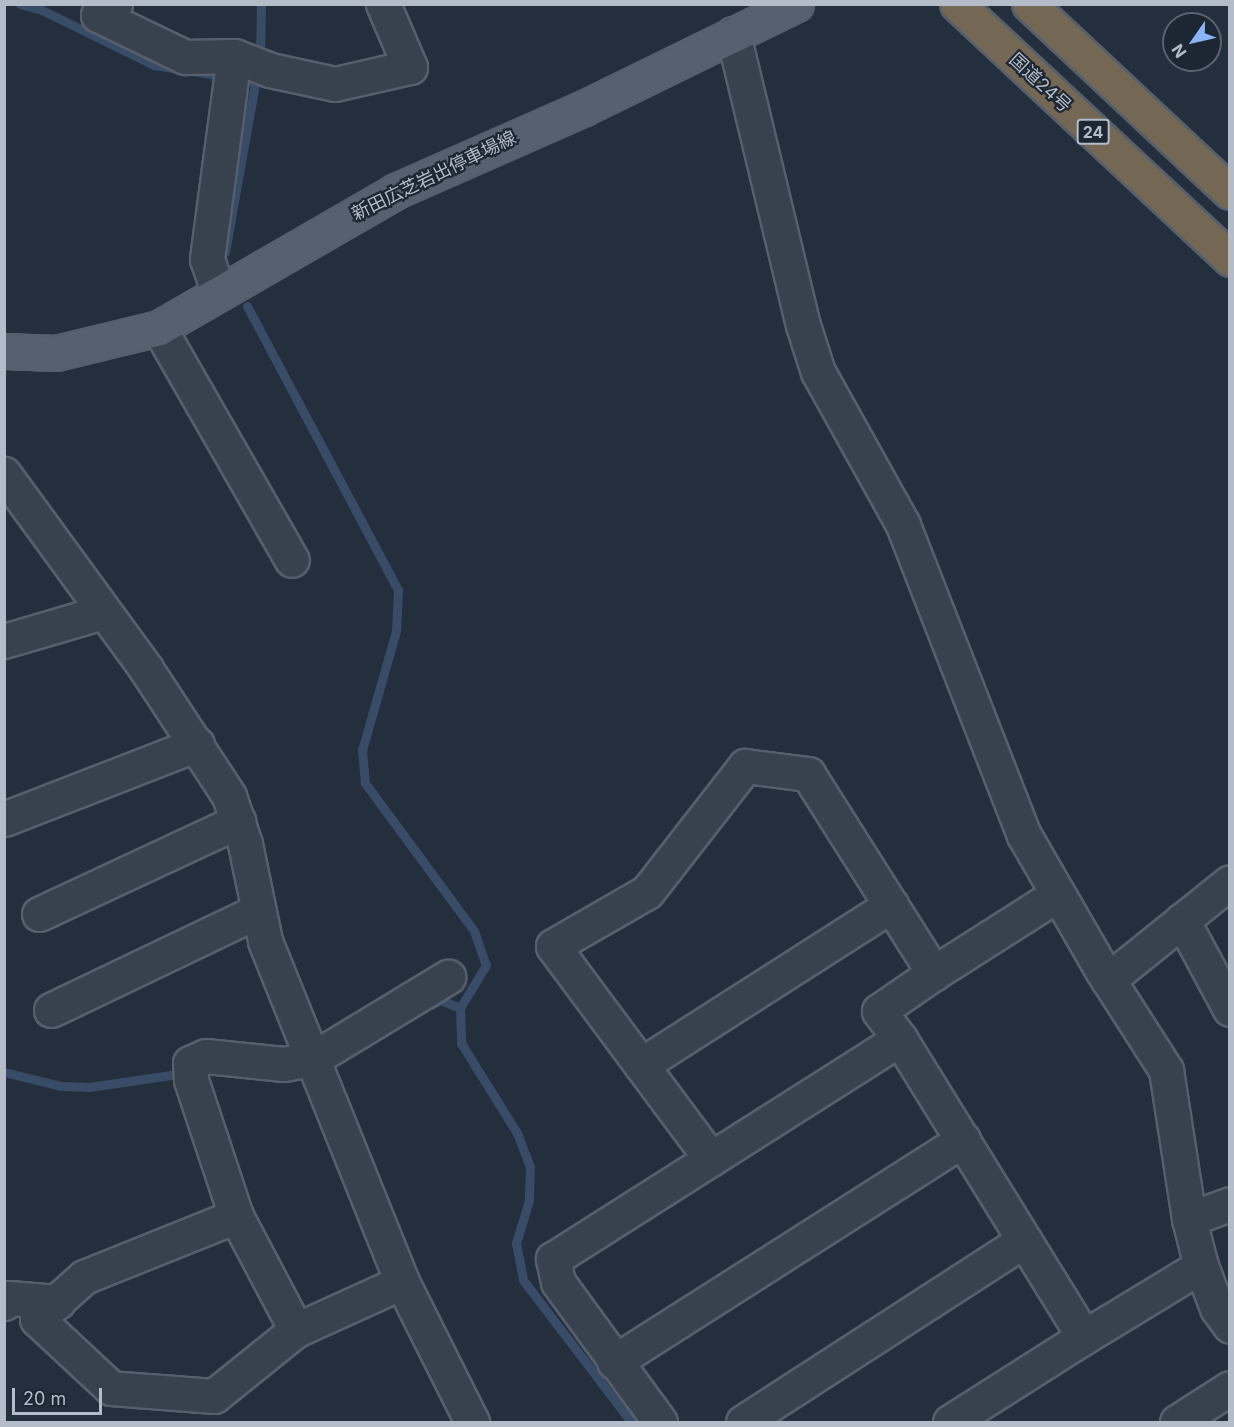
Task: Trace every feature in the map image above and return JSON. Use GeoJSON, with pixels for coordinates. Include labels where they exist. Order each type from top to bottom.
{"type":"FeatureCollection","features":[{"type":"Feature","properties":{"kind":"highway","name":"国道24号"},"geometry":{"type":"LineString","coordinates":[[957,4],[1230,260]]}},
{"type":"Feature","properties":{"kind":"highway"},"geometry":{"type":"LineString","coordinates":[[1029,4],[1230,192]]}},
{"type":"Feature","properties":{"kind":"main road","name":"新田広芝岩出停車場線"},"geometry":{"type":"LineString","coordinates":[[4,351],[56,353],[159,328],[396,191],[584,108],[796,4]]}},
{"type":"Feature","properties":{"kind":"street"},"geometry":{"type":"LineString","coordinates":[[116,4],[98,15],[185,57],[234,56],[270,70],[335,84],[410,67],[382,4]]}},
{"type":"Feature","properties":{"kind":"street"},"geometry":{"type":"LineString","coordinates":[[733,34],[803,325],[818,372],[903,525],[1024,835],[1108,980],[1166,1070],[1189,1219],[1201,1266],[1217,1308],[1230,1326]]}},
{"type":"Feature","properties":{"kind":"street"},"geometry":{"type":"LineString","coordinates":[[219,293],[207,259],[234,56]]}},
{"type":"Feature","properties":{"kind":"street"},"geometry":{"type":"LineString","coordinates":[[159,328],[292,560]]}},
{"type":"Feature","properties":{"kind":"street"},"geometry":{"type":"LineString","coordinates":[[4,474],[196,744],[230,796],[238,821],[265,941],[314,1058],[402,1282],[471,1422]]}},
{"type":"Feature","properties":{"kind":"street"},"geometry":{"type":"LineString","coordinates":[[4,641],[103,612]]}},
{"type":"Feature","properties":{"kind":"street"},"geometry":{"type":"LineString","coordinates":[[4,819],[196,744]]}},
{"type":"Feature","properties":{"kind":"street"},"geometry":{"type":"LineString","coordinates":[[711,1160],[553,946],[648,892],[745,766],[808,774],[934,973]]}},
{"type":"Feature","properties":{"kind":"street"},"geometry":{"type":"LineString","coordinates":[[39,914],[238,821]]}},
{"type":"Feature","properties":{"kind":"street"},"geometry":{"type":"LineString","coordinates":[[1108,980],[1230,882]]}},
{"type":"Feature","properties":{"kind":"street"},"geometry":{"type":"LineString","coordinates":[[1058,894],[879,1011],[900,1039],[1084,1337]]}},
{"type":"Feature","properties":{"kind":"street"},"geometry":{"type":"LineString","coordinates":[[641,1065],[891,905]]}},
{"type":"Feature","properties":{"kind":"street"},"geometry":{"type":"LineString","coordinates":[[51,1010],[258,911]]}},
{"type":"Feature","properties":{"kind":"street"},"geometry":{"type":"LineString","coordinates":[[1182,920],[1230,1009]]}},
{"type":"Feature","properties":{"kind":"street"},"geometry":{"type":"LineString","coordinates":[[296,1329],[236,1216],[191,1080],[190,1062],[206,1056],[284,1064],[314,1058],[448,977]]}},
{"type":"Feature","properties":{"kind":"street"},"geometry":{"type":"LineString","coordinates":[[660,1422],[614,1362],[558,1282],[554,1260],[900,1039]]}},
{"type":"Feature","properties":{"kind":"street"},"geometry":{"type":"LineString","coordinates":[[614,1362],[963,1140]]}},
{"type":"Feature","properties":{"kind":"street"},"geometry":{"type":"LineString","coordinates":[[1189,1219],[1230,1204]]}},
{"type":"Feature","properties":{"kind":"street"},"geometry":{"type":"LineString","coordinates":[[236,1216],[84,1277],[37,1319],[111,1388],[214,1396],[296,1329],[402,1282]]}},
{"type":"Feature","properties":{"kind":"street"},"geometry":{"type":"LineString","coordinates":[[743,1422],[1024,1240]]}},
{"type":"Feature","properties":{"kind":"street"},"geometry":{"type":"LineString","coordinates":[[951,1422],[1201,1266]]}},
{"type":"Feature","properties":{"kind":"street"},"geometry":{"type":"LineString","coordinates":[[4,1303],[9,1298],[58,1302]]}},
{"type":"Feature","properties":{"kind":"street"},"geometry":{"type":"LineString","coordinates":[[1177,1422],[1230,1388]]}},
{"type":"Feature","properties":{"kind":"waterway"},"geometry":{"type":"LineString","coordinates":[[20,4],[42,10],[154,65],[180,69]]}},
{"type":"Feature","properties":{"kind":"waterway"},"geometry":{"type":"LineString","coordinates":[[260,59],[261,4]]}},
{"type":"Feature","properties":{"kind":"waterway"},"geometry":{"type":"LineString","coordinates":[[194,71],[255,82]]}},
{"type":"Feature","properties":{"kind":"waterway"},"geometry":{"type":"LineString","coordinates":[[225,252],[257,72]]}},
{"type":"Feature","properties":{"kind":"waterway"},"geometry":{"type":"LineString","coordinates":[[247,306],[398,590],[396,631],[362,750],[365,783],[474,931],[486,965],[460,1008],[461,1043],[517,1133],[530,1167],[529,1200],[516,1243],[523,1280],[631,1422]]}},
{"type":"Feature","properties":{"kind":"waterway"},"geometry":{"type":"LineString","coordinates":[[431,1005],[441,1000],[460,1008]]}},
{"type":"Feature","properties":{"kind":"waterway"},"geometry":{"type":"LineString","coordinates":[[4,1072],[61,1086],[89,1087],[185,1073]]}}]}
